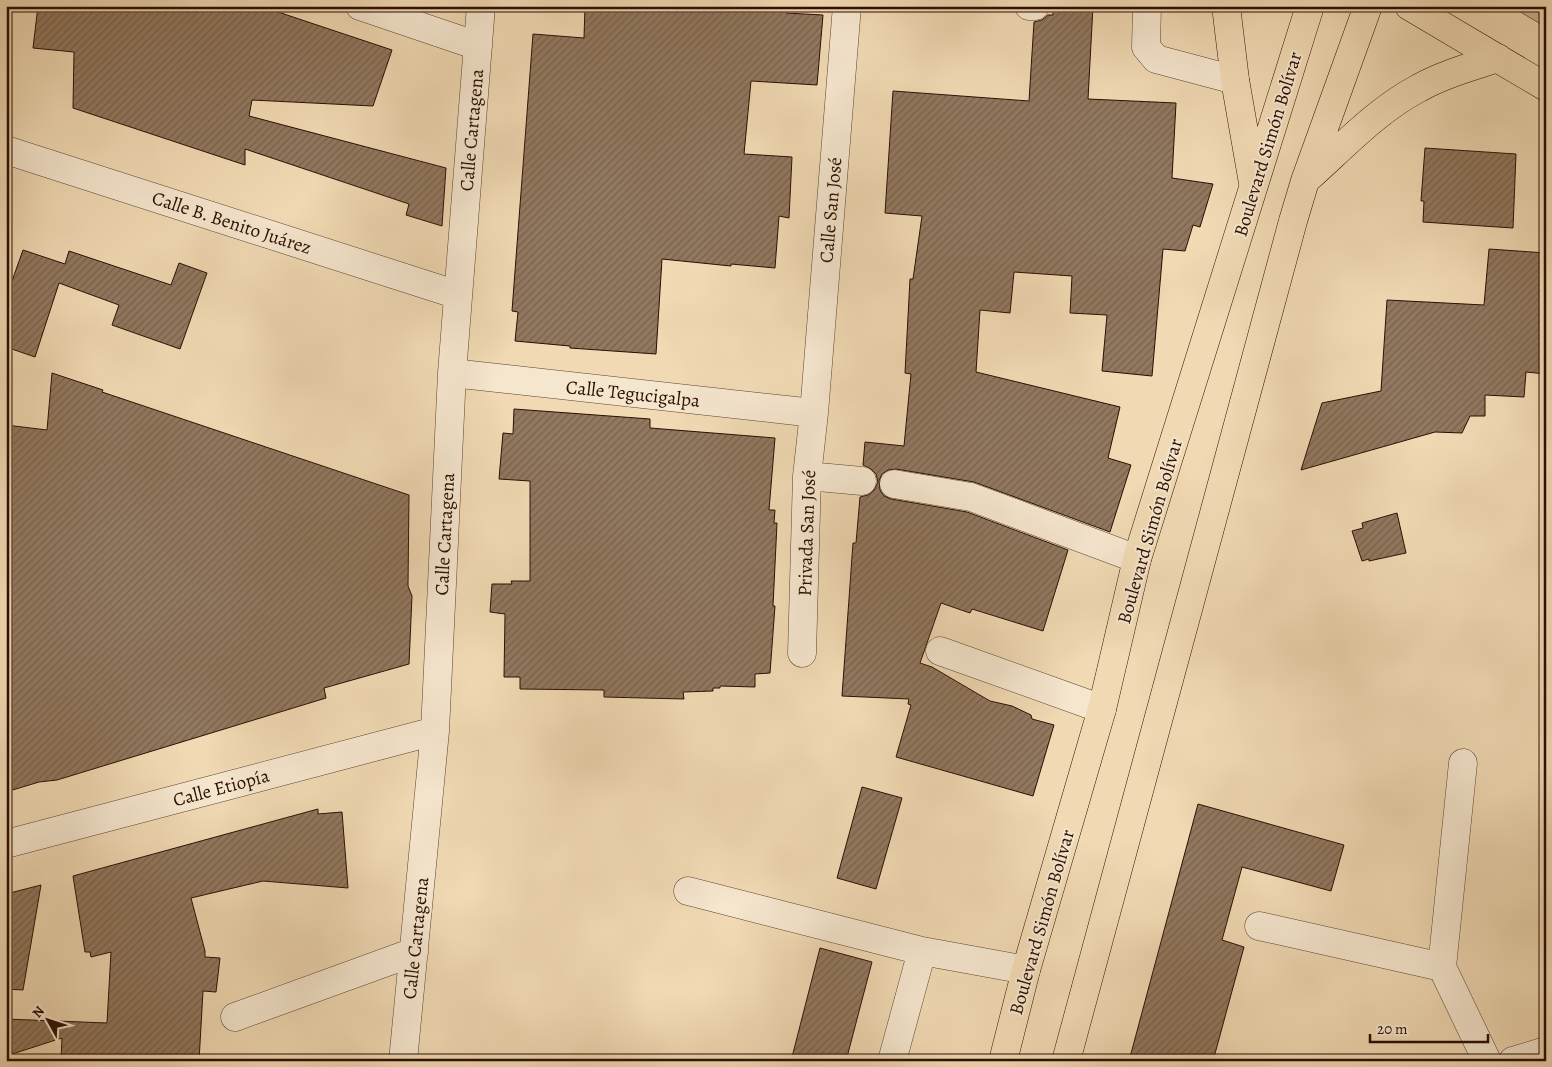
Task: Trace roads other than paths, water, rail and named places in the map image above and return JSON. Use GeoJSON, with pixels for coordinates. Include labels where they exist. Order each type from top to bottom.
{"type":"FeatureCollection","features":[{"type":"Feature","properties":{"kind":"main road"},"geometry":{"type":"LineString","coordinates":[[1226,6],[1235,80],[1254,186]]}},
{"type":"Feature","properties":{"kind":"main road","name":"Boulevard Simón Bolívar"},"geometry":{"type":"LineString","coordinates":[[1003,1061],[1026,970],[1102,709],[1137,559],[1310,6]]}},
{"type":"Feature","properties":{"kind":"main road"},"geometry":{"type":"LineString","coordinates":[[1066,1061],[1305,181],[1368,6]]}},
{"type":"Feature","properties":{"kind":"main road"},"geometry":{"type":"LineString","coordinates":[[1408,6],[1546,87]]}},
{"type":"Feature","properties":{"kind":"main road"},"geometry":{"type":"LineString","coordinates":[[1305,181],[1391,105],[1418,88],[1451,73],[1498,58]]}},
{"type":"Feature","properties":{"kind":"street"},"geometry":{"type":"LineString","coordinates":[[360,6],[478,46]]}},
{"type":"Feature","properties":{"kind":"street","name":"Calle Cartagena"},"geometry":{"type":"LineString","coordinates":[[403,1061],[435,731],[452,373],[481,6]]}},
{"type":"Feature","properties":{"kind":"street","name":"Calle San José"},"geometry":{"type":"LineString","coordinates":[[814,413],[847,6]]}},
{"type":"Feature","properties":{"kind":"street"},"geometry":{"type":"LineString","coordinates":[[1029,6],[1035,6]]}},
{"type":"Feature","properties":{"kind":"street"},"geometry":{"type":"LineString","coordinates":[[1147,6],[1146,47],[1156,59],[1235,80]]}},
{"type":"Feature","properties":{"kind":"street","name":"Calle B. Benito Juárez"},"geometry":{"type":"LineString","coordinates":[[6,150],[458,295]]}},
{"type":"Feature","properties":{"kind":"street","name":"Calle Tegucigalpa"},"geometry":{"type":"LineString","coordinates":[[452,373],[814,413]]}},
{"type":"Feature","properties":{"kind":"street","name":"Privada San José"},"geometry":{"type":"LineString","coordinates":[[802,653],[807,476],[814,413]]}},
{"type":"Feature","properties":{"kind":"street"},"geometry":{"type":"LineString","coordinates":[[807,476],[862,481]]}},
{"type":"Feature","properties":{"kind":"street"},"geometry":{"type":"LineString","coordinates":[[894,484],[971,497],[1137,559]]}},
{"type":"Feature","properties":{"kind":"street"},"geometry":{"type":"LineString","coordinates":[[940,651],[1102,709]]}},
{"type":"Feature","properties":{"kind":"street","name":"Calle Etiopía"},"geometry":{"type":"LineString","coordinates":[[6,844],[435,731]]}},
{"type":"Feature","properties":{"kind":"street"},"geometry":{"type":"LineString","coordinates":[[1463,763],[1442,967],[1487,1061]]}},
{"type":"Feature","properties":{"kind":"street"},"geometry":{"type":"LineString","coordinates":[[688,891],[922,951],[1026,970]]}},
{"type":"Feature","properties":{"kind":"street"},"geometry":{"type":"LineString","coordinates":[[1259,926],[1442,967]]}},
{"type":"Feature","properties":{"kind":"street"},"geometry":{"type":"LineString","coordinates":[[892,1061],[922,951]]}},
{"type":"Feature","properties":{"kind":"street"},"geometry":{"type":"LineString","coordinates":[[235,1017],[414,952]]}},
{"type":"Feature","properties":{"kind":"street"},"geometry":{"type":"LineString","coordinates":[[1513,1061],[1546,1051]]}}]}
